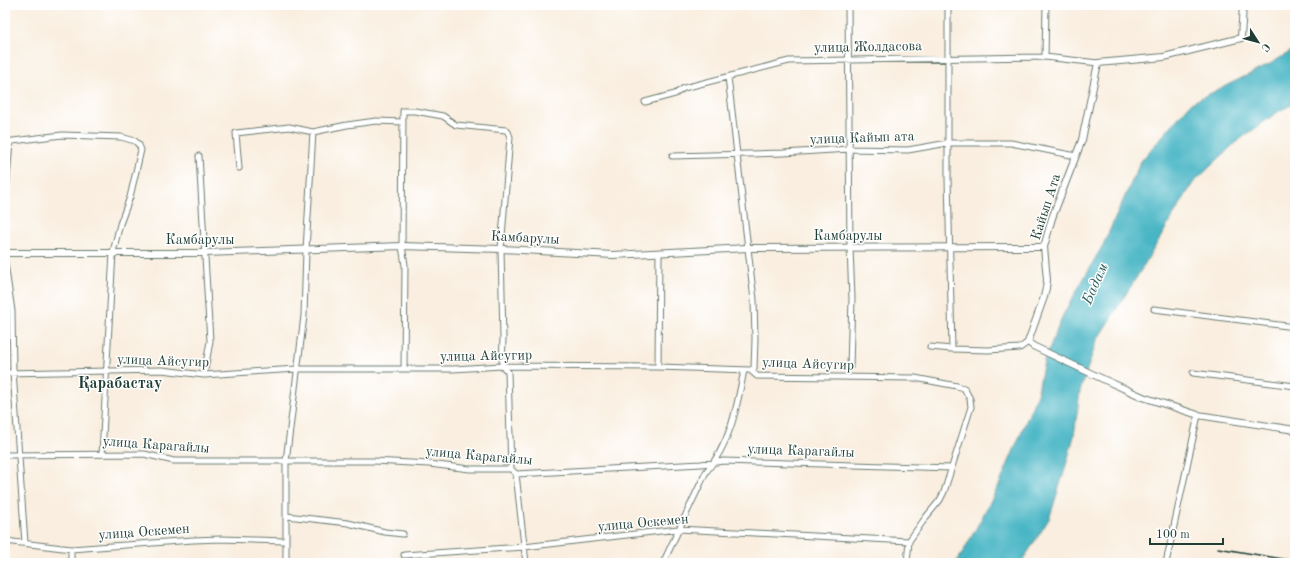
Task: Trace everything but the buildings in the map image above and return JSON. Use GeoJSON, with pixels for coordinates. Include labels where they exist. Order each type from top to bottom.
{"type":"FeatureCollection","features":[{"type":"Feature","properties":{"kind":"street"},"geometry":{"type":"LineString","coordinates":[[848,5],[850,248],[852,298],[850,367]]}},
{"type":"Feature","properties":{"kind":"street"},"geometry":{"type":"LineString","coordinates":[[948,5],[948,143],[952,349]]}},
{"type":"Feature","properties":{"kind":"street"},"geometry":{"type":"LineString","coordinates":[[1045,57],[1046,5]]}},
{"type":"Feature","properties":{"kind":"street"},"geometry":{"type":"LineString","coordinates":[[1098,63],[1164,57],[1241,38],[1242,5]]}},
{"type":"Feature","properties":{"kind":"street","name":"улица Жолдасова"},"geometry":{"type":"LineString","coordinates":[[645,102],[675,94],[684,88],[789,61],[1045,57],[1098,63]]}},
{"type":"Feature","properties":{"kind":"street","name":"Кайып Ата"},"geometry":{"type":"LineString","coordinates":[[1028,342],[1046,288],[1047,280],[1044,247],[1052,218],[1082,140],[1098,63]]}},
{"type":"Feature","properties":{"kind":"street"},"geometry":{"type":"LineString","coordinates":[[728,77],[754,300],[754,369],[750,370]]}},
{"type":"Feature","properties":{"kind":"street"},"geometry":{"type":"LineString","coordinates":[[404,369],[402,111],[415,111],[443,116],[456,126],[506,130],[510,137],[501,249],[503,338],[502,366],[508,372],[511,470]]}},
{"type":"Feature","properties":{"kind":"street"},"geometry":{"type":"LineString","coordinates":[[238,168],[236,133],[290,127],[312,132],[347,125],[376,122],[403,122]]}},
{"type":"Feature","properties":{"kind":"street"},"geometry":{"type":"LineString","coordinates":[[286,563],[286,461],[304,316],[312,132]]}},
{"type":"Feature","properties":{"kind":"street"},"geometry":{"type":"LineString","coordinates":[[5,203],[7,142],[62,136],[84,136],[121,137],[136,141],[139,145],[141,150],[130,197],[120,224],[113,252],[108,371],[102,454]]}},
{"type":"Feature","properties":{"kind":"street","name":"улица Кайып ата"},"geometry":{"type":"LineString","coordinates":[[672,156],[737,153],[784,153],[850,149],[908,150],[948,143],[1011,143],[1076,156]]}},
{"type":"Feature","properties":{"kind":"street"},"geometry":{"type":"LineString","coordinates":[[200,156],[210,341],[204,376]]}},
{"type":"Feature","properties":{"kind":"street","name":"Камбарулы"},"geometry":{"type":"LineString","coordinates":[[5,253],[205,252],[402,246],[501,249],[613,255],[748,248],[1044,247]]}},
{"type":"Feature","properties":{"kind":"street"},"geometry":{"type":"LineString","coordinates":[[658,253],[658,367]]}},
{"type":"Feature","properties":{"kind":"street"},"geometry":{"type":"LineString","coordinates":[[5,263],[12,311],[13,372],[25,543]]}},
{"type":"Feature","properties":{"kind":"street"},"geometry":{"type":"LineString","coordinates":[[1154,309],[1295,327]]}},
{"type":"Feature","properties":{"kind":"street"},"geometry":{"type":"LineString","coordinates":[[930,347],[988,350],[1020,348],[1028,342],[1043,351],[1143,397],[1198,415],[1295,430]]}},
{"type":"Feature","properties":{"kind":"street","name":"улица Айсугир"},"geometry":{"type":"LineString","coordinates":[[5,373],[162,370],[204,376],[297,369],[453,369],[502,366],[658,367],[750,370],[757,376],[915,378],[964,388],[970,399],[971,407],[951,468]]}},
{"type":"Feature","properties":{"kind":"street"},"geometry":{"type":"LineString","coordinates":[[663,563],[706,472],[714,462],[725,443],[738,402],[744,370]]}},
{"type":"Feature","properties":{"kind":"street"},"geometry":{"type":"LineString","coordinates":[[1193,373],[1295,386]]}},
{"type":"Feature","properties":{"kind":"street"},"geometry":{"type":"LineString","coordinates":[[1166,563],[1198,415]]}},
{"type":"Feature","properties":{"kind":"street","name":"улица Карагайлы"},"geometry":{"type":"LineString","coordinates":[[5,455],[144,454],[174,461],[374,461],[428,464],[470,469],[511,470],[516,474],[724,461],[951,468]]}},
{"type":"Feature","properties":{"kind":"street"},"geometry":{"type":"LineString","coordinates":[[907,563],[909,541],[940,500],[951,468]]}},
{"type":"Feature","properties":{"kind":"street"},"geometry":{"type":"LineString","coordinates":[[516,474],[526,563]]}},
{"type":"Feature","properties":{"kind":"street"},"geometry":{"type":"LineString","coordinates":[[287,516],[348,523],[385,532],[403,534]]}},
{"type":"Feature","properties":{"kind":"street","name":"улица Оскемен"},"geometry":{"type":"LineString","coordinates":[[404,555],[524,547],[678,529],[909,541]]}},
{"type":"Feature","properties":{"kind":"street","name":"улица Оскемен"},"geometry":{"type":"LineString","coordinates":[[5,541],[71,549],[193,540],[221,539],[285,541]]}},
{"type":"Feature","properties":{"kind":"street"},"geometry":{"type":"LineString","coordinates":[[71,549],[71,563]]}},
{"type":"Feature","properties":{"kind":"water","name":"Бадам"},"geometry":{"type":"Polygon","coordinates":[[[1295,49],[1295,103],[1279,111],[1235,143],[1193,183],[1097,340],[1080,391],[1074,436],[1049,519],[1021,563],[955,563],[978,525],[1000,483],[1037,395],[1044,361],[1064,313],[1103,245],[1141,161],[1191,103],[1270,64],[1295,49]]]}},
{"type":"Feature","properties":{"kind":"railway"},"geometry":{"type":"LineString","coordinates":[[1218,548],[1295,561]]}},
{"type":"Feature","properties":{"kind":"district","name":"Қарабастау"},"geometry":{"type":"Point","coordinates":[120,384]}}]}
